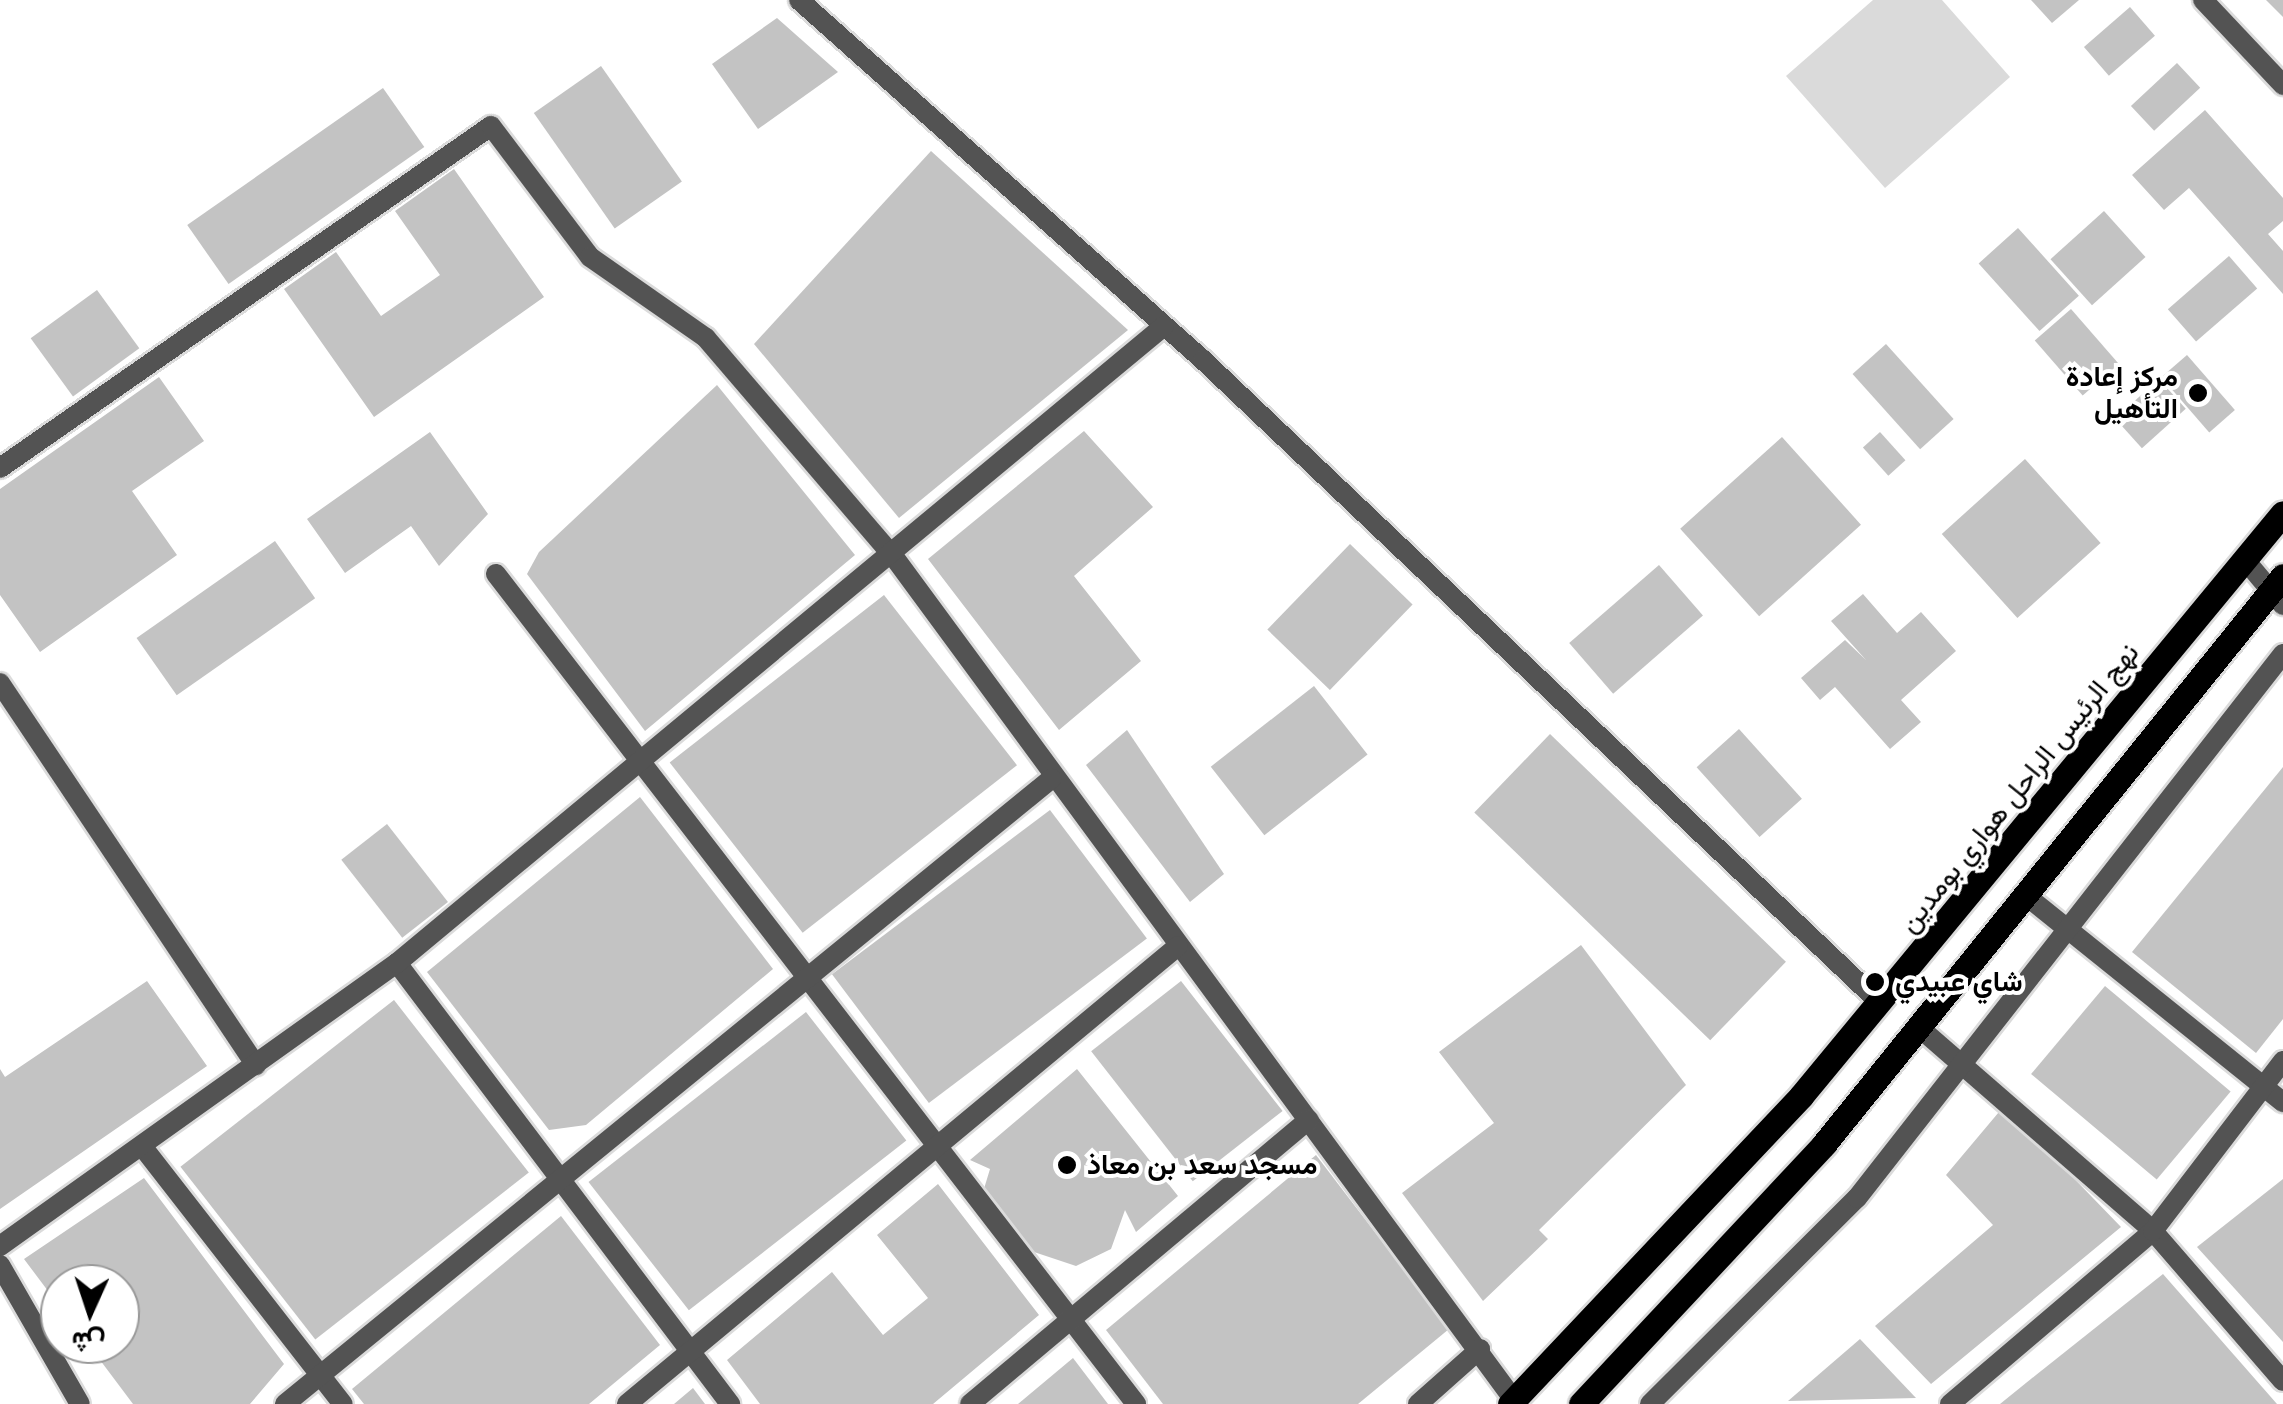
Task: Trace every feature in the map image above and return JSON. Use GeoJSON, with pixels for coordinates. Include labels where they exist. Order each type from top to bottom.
{"type":"FeatureCollection","features":[{"type":"Feature","properties":{"kind":"main road","name":"نهج الرئيس الراحل هواري بومدين"},"geometry":{"type":"LineString","coordinates":[[1512,1402],[1880,1003],[2283,513]]}},
{"type":"Feature","properties":{"kind":"main road"},"geometry":{"type":"LineString","coordinates":[[1581,1404],[1921,1028],[2278,591]]}},
{"type":"Feature","properties":{"kind":"street"},"geometry":{"type":"LineString","coordinates":[[799,0],[1164,326],[1880,1003]]}},
{"type":"Feature","properties":{"kind":"street"},"geometry":{"type":"LineString","coordinates":[[2203,0],[2283,85]]}},
{"type":"Feature","properties":{"kind":"street"},"geometry":{"type":"LineString","coordinates":[[0,468],[491,126],[590,256],[706,338],[894,558],[1052,779],[1480,1349],[1512,1402]]}},
{"type":"Feature","properties":{"kind":"street"},"geometry":{"type":"LineString","coordinates":[[0,1246],[145,1150],[397,963],[894,558],[1164,326]]}},
{"type":"Feature","properties":{"kind":"street"},"geometry":{"type":"LineString","coordinates":[[2245,560],[2278,591]]}},
{"type":"Feature","properties":{"kind":"street"},"geometry":{"type":"LineString","coordinates":[[496,574],[934,1149],[1136,1404]]}},
{"type":"Feature","properties":{"kind":"street"},"geometry":{"type":"LineString","coordinates":[[1650,1404],[1857,1198],[2070,935],[2283,654]]}},
{"type":"Feature","properties":{"kind":"street"},"geometry":{"type":"LineString","coordinates":[[0,683],[256,1065]]}},
{"type":"Feature","properties":{"kind":"street"},"geometry":{"type":"LineString","coordinates":[[285,1404],[1052,779]]}},
{"type":"Feature","properties":{"kind":"street"},"geometry":{"type":"LineString","coordinates":[[2029,898],[2070,935],[2283,1102]]}},
{"type":"Feature","properties":{"kind":"street"},"geometry":{"type":"LineString","coordinates":[[626,1404],[1178,946]]}},
{"type":"Feature","properties":{"kind":"street"},"geometry":{"type":"LineString","coordinates":[[397,963],[730,1404]]}},
{"type":"Feature","properties":{"kind":"street"},"geometry":{"type":"LineString","coordinates":[[1921,1028],[2153,1231],[2283,1381]]}},
{"type":"Feature","properties":{"kind":"street"},"geometry":{"type":"LineString","coordinates":[[1950,1404],[2153,1231],[2283,1060]]}},
{"type":"Feature","properties":{"kind":"street"},"geometry":{"type":"LineString","coordinates":[[970,1404],[1309,1120]]}},
{"type":"Feature","properties":{"kind":"street"},"geometry":{"type":"LineString","coordinates":[[145,1150],[342,1404]]}},
{"type":"Feature","properties":{"kind":"street"},"geometry":{"type":"LineString","coordinates":[[0,1266],[80,1404]]}},
{"type":"Feature","properties":{"kind":"street"},"geometry":{"type":"LineString","coordinates":[[1418,1404],[1480,1349]]}},
{"type":"Feature","properties":{"kind":"shaded area"},"geometry":{"type":"Polygon","coordinates":[[[1873,0],[1942,0],[2010,77],[1885,188],[1786,76],[1873,0]]]}},
{"type":"Feature","properties":{"kind":"building"},"geometry":{"type":"Polygon","coordinates":[[[2031,0],[2079,0],[2052,23],[2031,0]]]}},
{"type":"Feature","properties":{"kind":"building"},"geometry":{"type":"Polygon","coordinates":[[[2266,0],[2283,0],[2283,17],[2266,0]]]}},
{"type":"Feature","properties":{"kind":"building"},"geometry":{"type":"Polygon","coordinates":[[[2130,7],[2155,36],[2109,76],[2084,47],[2130,7]]]}},
{"type":"Feature","properties":{"kind":"building"},"geometry":{"type":"Polygon","coordinates":[[[777,18],[838,72],[758,129],[712,64],[777,18]]]}},
{"type":"Feature","properties":{"kind":"building"},"geometry":{"type":"Polygon","coordinates":[[[2177,63],[2200,88],[2154,131],[2131,106],[2177,63]]]}},
{"type":"Feature","properties":{"kind":"building"},"geometry":{"type":"Polygon","coordinates":[[[601,66],[682,182],[615,229],[534,113],[601,66]]]}},
{"type":"Feature","properties":{"kind":"building"},"geometry":{"type":"Polygon","coordinates":[[[383,88],[424,147],[229,284],[187,225],[383,88]]]}},
{"type":"Feature","properties":{"kind":"building"},"geometry":{"type":"Polygon","coordinates":[[[2205,110],[2283,198],[2283,221],[2268,234],[2283,251],[2283,294],[2189,188],[2164,210],[2132,175],[2205,110]]]}},
{"type":"Feature","properties":{"kind":"building"},"geometry":{"type":"Polygon","coordinates":[[[931,151],[1128,330],[899,518],[754,344],[931,151]]]}},
{"type":"Feature","properties":{"kind":"building"},"geometry":{"type":"Polygon","coordinates":[[[454,169],[544,297],[374,417],[284,289],[336,252],[381,316],[440,275],[395,211],[454,169]]]}},
{"type":"Feature","properties":{"kind":"building"},"geometry":{"type":"Polygon","coordinates":[[[2104,211],[2145,257],[2092,305],[2050,259],[2104,211]]]}},
{"type":"Feature","properties":{"kind":"building"},"geometry":{"type":"Polygon","coordinates":[[[2018,228],[2079,296],[2040,331],[1979,263],[2018,228]]]}},
{"type":"Feature","properties":{"kind":"building"},"geometry":{"type":"Polygon","coordinates":[[[2229,256],[2257,288],[2196,342],[2168,309],[2229,256]]]}},
{"type":"Feature","properties":{"kind":"building"},"geometry":{"type":"Polygon","coordinates":[[[97,290],[139,348],[73,396],[31,338],[97,290]]]}},
{"type":"Feature","properties":{"kind":"building"},"geometry":{"type":"Polygon","coordinates":[[[2071,309],[2119,364],[2083,396],[2035,340],[2071,309]]]}},
{"type":"Feature","properties":{"kind":"building"},"geometry":{"type":"Polygon","coordinates":[[[1886,344],[1954,419],[1920,449],[1853,374],[1886,344]]]}},
{"type":"Feature","properties":{"kind":"building","name":"مركز إعادة التأهيل"},"geometry":{"type":"Polygon","coordinates":[[[2187,355],[2235,410],[2209,432],[2161,377],[2187,355]]]}},
{"type":"Feature","properties":{"kind":"building"},"geometry":{"type":"Polygon","coordinates":[[[159,377],[204,441],[132,491],[177,555],[40,652],[0,595],[0,489],[159,377]]]}},
{"type":"Feature","properties":{"kind":"building"},"geometry":{"type":"Polygon","coordinates":[[[2159,379],[2186,409],[2142,448],[2115,418],[2159,379]]]}},
{"type":"Feature","properties":{"kind":"building"},"geometry":{"type":"Polygon","coordinates":[[[717,385],[855,555],[645,731],[527,574],[539,552],[717,385]]]}},
{"type":"Feature","properties":{"kind":"building"},"geometry":{"type":"Polygon","coordinates":[[[1084,431],[1153,507],[1074,576],[1141,661],[1059,730],[928,559],[1084,431]]]}},
{"type":"Feature","properties":{"kind":"building"},"geometry":{"type":"Polygon","coordinates":[[[430,432],[488,514],[439,566],[411,526],[345,573],[307,519],[430,432]]]}},
{"type":"Feature","properties":{"kind":"building"},"geometry":{"type":"Polygon","coordinates":[[[1880,432],[1905,460],[1888,476],[1863,447],[1880,432]]]}},
{"type":"Feature","properties":{"kind":"building"},"geometry":{"type":"Polygon","coordinates":[[[1782,437],[1861,525],[1759,616],[1680,529],[1782,437]]]}},
{"type":"Feature","properties":{"kind":"building"},"geometry":{"type":"Polygon","coordinates":[[[2025,459],[2101,543],[2017,618],[1942,534],[2025,459]]]}},
{"type":"Feature","properties":{"kind":"building"},"geometry":{"type":"Polygon","coordinates":[[[275,541],[315,598],[177,695],[137,638],[275,541]]]}},
{"type":"Feature","properties":{"kind":"building"},"geometry":{"type":"Polygon","coordinates":[[[1350,544],[1413,604],[1330,690],[1267,630],[1350,544]]]}},
{"type":"Feature","properties":{"kind":"building"},"geometry":{"type":"Polygon","coordinates":[[[1659,565],[1703,616],[1613,694],[1569,643],[1659,565]]]}},
{"type":"Feature","properties":{"kind":"building"},"geometry":{"type":"Polygon","coordinates":[[[1863,594],[1897,633],[1921,612],[1956,651],[1901,700],[1921,722],[1890,749],[1835,687],[1820,700],[1801,678],[1845,640],[1866,660],[1831,621],[1863,594]]]}},
{"type":"Feature","properties":{"kind":"building"},"geometry":{"type":"Polygon","coordinates":[[[884,595],[1017,765],[803,933],[670,762],[884,595]]]}},
{"type":"Feature","properties":{"kind":"building"},"geometry":{"type":"Polygon","coordinates":[[[1314,686],[1368,755],[1264,835],[1211,767],[1314,686]]]}},
{"type":"Feature","properties":{"kind":"building"},"geometry":{"type":"Polygon","coordinates":[[[1739,729],[1802,799],[1760,837],[1697,767],[1739,729]]]}},
{"type":"Feature","properties":{"kind":"building"},"geometry":{"type":"Polygon","coordinates":[[[1127,730],[1224,874],[1190,902],[1086,765],[1127,730]]]}},
{"type":"Feature","properties":{"kind":"building"},"geometry":{"type":"Polygon","coordinates":[[[1550,734],[1786,962],[1710,1040],[1474,812],[1550,734]]]}},
{"type":"Feature","properties":{"kind":"building"},"geometry":{"type":"Polygon","coordinates":[[[2283,767],[2283,1019],[2256,1053],[2132,952],[2283,767]]]}},
{"type":"Feature","properties":{"kind":"building"},"geometry":{"type":"Polygon","coordinates":[[[640,797],[773,969],[586,1125],[549,1130],[427,972],[640,797]]]}},
{"type":"Feature","properties":{"kind":"building"},"geometry":{"type":"Polygon","coordinates":[[[1050,810],[1147,939],[929,1103],[832,974],[1050,810]]]}},
{"type":"Feature","properties":{"kind":"building"},"geometry":{"type":"Polygon","coordinates":[[[387,824],[448,902],[402,938],[341,860],[387,824]]]}},
{"type":"Feature","properties":{"kind":"building"},"geometry":{"type":"Polygon","coordinates":[[[1581,945],[1686,1085],[1539,1230],[1548,1239],[1483,1301],[1402,1193],[1494,1123],[1439,1052],[1581,945]]]}},
{"type":"Feature","properties":{"kind":"building"},"geometry":{"type":"Polygon","coordinates":[[[147,981],[207,1066],[0,1209],[0,1069],[5,1077],[147,981]]]}},
{"type":"Feature","properties":{"kind":"building"},"geometry":{"type":"Polygon","coordinates":[[[1181,981],[1283,1111],[1193,1181],[1091,1051],[1181,981]]]}},
{"type":"Feature","properties":{"kind":"building"},"geometry":{"type":"Polygon","coordinates":[[[2105,986],[2231,1091],[2157,1180],[2031,1074],[2105,986]]]}},
{"type":"Feature","properties":{"kind":"building"},"geometry":{"type":"Polygon","coordinates":[[[394,1000],[529,1173],[315,1339],[180,1167],[394,1000]]]}},
{"type":"Feature","properties":{"kind":"building"},"geometry":{"type":"Polygon","coordinates":[[[806,1012],[906,1140],[689,1310],[589,1182],[806,1012]]]}},
{"type":"Feature","properties":{"kind":"building","name":"مسجد سعد بن معاذ"},"geometry":{"type":"Polygon","coordinates":[[[1077,1069],[1178,1196],[1136,1232],[1125,1210],[1111,1249],[1076,1266],[1031,1251],[983,1192],[990,1169],[970,1160],[1077,1069]]]}},
{"type":"Feature","properties":{"kind":"building"},"geometry":{"type":"Polygon","coordinates":[[[2004,1106],[2121,1227],[1931,1384],[1875,1326],[1993,1225],[1946,1175],[2004,1106]]]}},
{"type":"Feature","properties":{"kind":"building"},"geometry":{"type":"Polygon","coordinates":[[[1316,1155],[1449,1329],[1358,1404],[1163,1404],[1106,1330],[1316,1155]]]}},
{"type":"Feature","properties":{"kind":"building"},"geometry":{"type":"Polygon","coordinates":[[[144,1178],[284,1364],[250,1404],[133,1404],[103,1364],[140,1364],[140,1264],[40,1264],[40,1280],[24,1259],[144,1178]]]}},
{"type":"Feature","properties":{"kind":"building"},"geometry":{"type":"Polygon","coordinates":[[[2283,1179],[2283,1342],[2197,1247],[2283,1179]]]}},
{"type":"Feature","properties":{"kind":"building"},"geometry":{"type":"Polygon","coordinates":[[[938,1184],[1039,1315],[933,1404],[760,1404],[727,1360],[832,1272],[883,1335],[928,1298],[877,1235],[938,1184]]]}},
{"type":"Feature","properties":{"kind":"building"},"geometry":{"type":"Polygon","coordinates":[[[561,1216],[660,1345],[589,1404],[364,1404],[352,1389],[561,1216]]]}},
{"type":"Feature","properties":{"kind":"building"},"geometry":{"type":"Polygon","coordinates":[[[2163,1274],[2277,1404],[2000,1404],[2036,1375],[2163,1274]]]}},
{"type":"Feature","properties":{"kind":"building"},"geometry":{"type":"Polygon","coordinates":[[[1860,1339],[1916,1398],[1788,1401],[1860,1339]]]}},
{"type":"Feature","properties":{"kind":"building"},"geometry":{"type":"Polygon","coordinates":[[[1073,1358],[1108,1404],[1018,1404],[1073,1358]]]}},
{"type":"Feature","properties":{"kind":"building"},"geometry":{"type":"Polygon","coordinates":[[[693,1388],[705,1404],[674,1404],[693,1388]]]}},
{"type":"Feature","properties":{"kind":"place","name":"مركز إعادة التأهيل"},"geometry":{"type":"Point","coordinates":[2198,393]}},
{"type":"Feature","properties":{"kind":"place","name":"شاي عبيدي"},"geometry":{"type":"Point","coordinates":[1875,982]}},
{"type":"Feature","properties":{"kind":"place","name":"مسجد سعد بن معاذ"},"geometry":{"type":"Point","coordinates":[1067,1165]}}]}
